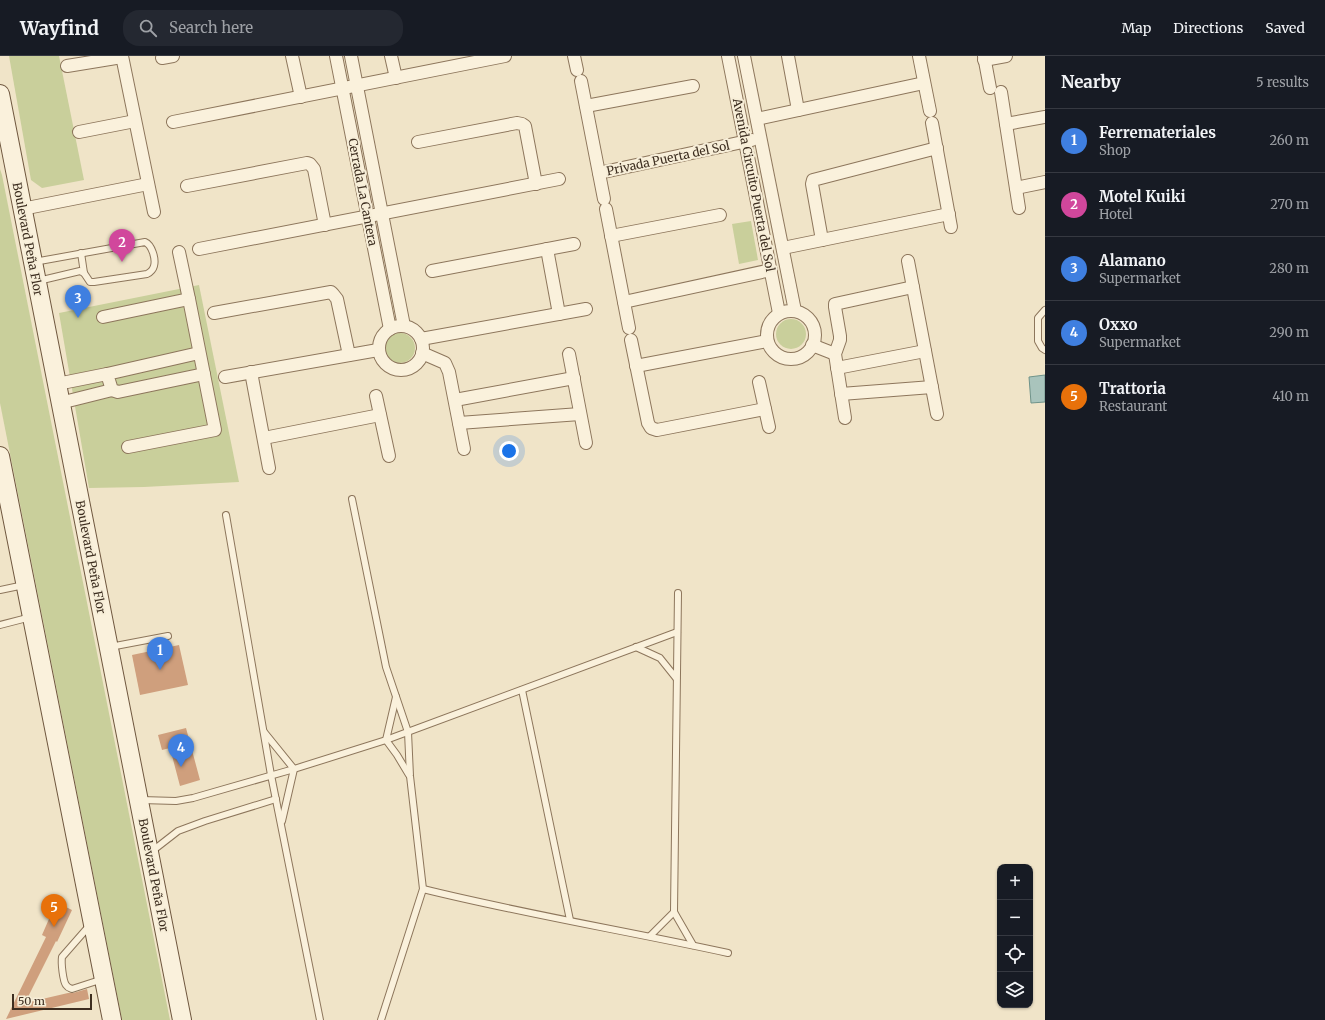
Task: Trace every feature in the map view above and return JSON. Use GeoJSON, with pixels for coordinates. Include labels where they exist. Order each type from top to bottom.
{"type":"FeatureCollection","features":[{"type":"Feature","properties":{"kind":"main road","name":"Boulevard Peña Flor"},"geometry":{"type":"LineString","coordinates":[[0,94],[182,1020]]}},
{"type":"Feature","properties":{"kind":"main road"},"geometry":{"type":"LineString","coordinates":[[0,142],[16,175]]}},
{"type":"Feature","properties":{"kind":"main road"},"geometry":{"type":"LineString","coordinates":[[0,456],[112,1020]]}},
{"type":"Feature","properties":{"kind":"street"},"geometry":{"type":"LineString","coordinates":[[67,66],[122,56],[154,212]]}},
{"type":"Feature","properties":{"kind":"street"},"geometry":{"type":"LineString","coordinates":[[292,56],[301,97]]}},
{"type":"Feature","properties":{"kind":"street","name":"Cerrada La Cantera"},"geometry":{"type":"LineString","coordinates":[[336,56],[390,329]]}},
{"type":"Feature","properties":{"kind":"street","name":"Cerrada La Cantera"},"geometry":{"type":"LineString","coordinates":[[351,56],[404,326]]}},
{"type":"Feature","properties":{"kind":"street"},"geometry":{"type":"LineString","coordinates":[[391,56],[396,78]]}},
{"type":"Feature","properties":{"kind":"street"},"geometry":{"type":"LineString","coordinates":[[173,122],[505,56]]}},
{"type":"Feature","properties":{"kind":"street","name":"Privada Puerta del Sol"},"geometry":{"type":"LineString","coordinates":[[574,56],[586,106],[629,328]]}},
{"type":"Feature","properties":{"kind":"street","name":"Avenida Circuito Puerta del Sol"},"geometry":{"type":"LineString","coordinates":[[728,56],[779,313]]}},
{"type":"Feature","properties":{"kind":"street","name":"Avenida Circuito Puerta del Sol"},"geometry":{"type":"LineString","coordinates":[[744,56],[795,311]]}},
{"type":"Feature","properties":{"kind":"street"},"geometry":{"type":"LineString","coordinates":[[788,56],[798,110]]}},
{"type":"Feature","properties":{"kind":"street"},"geometry":{"type":"LineString","coordinates":[[919,56],[951,227]]}},
{"type":"Feature","properties":{"kind":"street"},"geometry":{"type":"LineString","coordinates":[[990,88],[984,58],[1006,56]]}},
{"type":"Feature","properties":{"kind":"street"},"geometry":{"type":"LineString","coordinates":[[757,119],[924,84]]}},
{"type":"Feature","properties":{"kind":"street"},"geometry":{"type":"LineString","coordinates":[[586,106],[693,86]]}},
{"type":"Feature","properties":{"kind":"street"},"geometry":{"type":"LineString","coordinates":[[1001,92],[1019,208]]}},
{"type":"Feature","properties":{"kind":"street"},"geometry":{"type":"LineString","coordinates":[[1006,124],[1045,117]]}},
{"type":"Feature","properties":{"kind":"street"},"geometry":{"type":"LineString","coordinates":[[79,132],[135,121]]}},
{"type":"Feature","properties":{"kind":"street"},"geometry":{"type":"LineString","coordinates":[[418,142],[517,123],[522,124],[525,126],[536,184]]}},
{"type":"Feature","properties":{"kind":"street","name":"Privada Puerta del Sol"},"geometry":{"type":"LineString","coordinates":[[599,173],[761,138]]}},
{"type":"Feature","properties":{"kind":"street"},"geometry":{"type":"LineString","coordinates":[[822,240],[812,184],[813,180],[937,148]]}},
{"type":"Feature","properties":{"kind":"street"},"geometry":{"type":"LineString","coordinates":[[187,186],[307,163],[314,169],[325,225]]}},
{"type":"Feature","properties":{"kind":"street"},"geometry":{"type":"LineString","coordinates":[[199,249],[559,179]]}},
{"type":"Feature","properties":{"kind":"street"},"geometry":{"type":"LineString","coordinates":[[1016,188],[1045,182]]}},
{"type":"Feature","properties":{"kind":"street"},"geometry":{"type":"LineString","coordinates":[[22,209],[148,184]]}},
{"type":"Feature","properties":{"kind":"street"},"geometry":{"type":"LineString","coordinates":[[783,248],[949,214]]}},
{"type":"Feature","properties":{"kind":"street"},"geometry":{"type":"LineString","coordinates":[[611,236],[720,215]]}},
{"type":"Feature","properties":{"kind":"street"},"geometry":{"type":"LineString","coordinates":[[432,271],[574,244]]}},
{"type":"Feature","properties":{"kind":"street"},"geometry":{"type":"LineString","coordinates":[[547,249],[560,314]]}},
{"type":"Feature","properties":{"kind":"street"},"geometry":{"type":"LineString","coordinates":[[128,447],[215,430],[179,252]]}},
{"type":"Feature","properties":{"kind":"street"},"geometry":{"type":"LineString","coordinates":[[908,261],[937,414]]}},
{"type":"Feature","properties":{"kind":"street"},"geometry":{"type":"LineString","coordinates":[[624,302],[771,270]]}},
{"type":"Feature","properties":{"kind":"street"},"geometry":{"type":"LineString","coordinates":[[845,418],[835,354],[840,336],[835,304],[913,287]]}},
{"type":"Feature","properties":{"kind":"street"},"geometry":{"type":"LineString","coordinates":[[214,313],[330,292],[337,299],[349,355]]}},
{"type":"Feature","properties":{"kind":"street"},"geometry":{"type":"LineString","coordinates":[[103,317],[189,299]]}},
{"type":"Feature","properties":{"kind":"street"},"geometry":{"type":"LineString","coordinates":[[421,340],[586,309]]}},
{"type":"Feature","properties":{"kind":"street"},"geometry":{"type":"LineString","coordinates":[[795,311],[809,318],[813,325],[815,333],[812,345],[806,354],[798,358],[783,358],[770,348],[767,341],[769,325],[773,318],[779,313],[795,311]]}},
{"type":"Feature","properties":{"kind":"street"},"geometry":{"type":"LineString","coordinates":[[404,326],[414,330],[421,340],[423,347],[418,363],[409,369],[399,371],[389,367],[382,360],[378,350],[381,338],[390,329],[404,326]]}},
{"type":"Feature","properties":{"kind":"street"},"geometry":{"type":"LineString","coordinates":[[630,340],[648,424],[654,430],[765,409]]}},
{"type":"Feature","properties":{"kind":"street"},"geometry":{"type":"LineString","coordinates":[[636,366],[767,341]]}},
{"type":"Feature","properties":{"kind":"street"},"geometry":{"type":"LineString","coordinates":[[812,345],[835,354]]}},
{"type":"Feature","properties":{"kind":"street"},"geometry":{"type":"LineString","coordinates":[[225,377],[378,350]]}},
{"type":"Feature","properties":{"kind":"street"},"geometry":{"type":"LineString","coordinates":[[837,368],[925,351]]}},
{"type":"Feature","properties":{"kind":"street"},"geometry":{"type":"LineString","coordinates":[[57,384],[199,353]]}},
{"type":"Feature","properties":{"kind":"street"},"geometry":{"type":"LineString","coordinates":[[422,353],[445,363],[449,372],[464,450]]}},
{"type":"Feature","properties":{"kind":"street"},"geometry":{"type":"LineString","coordinates":[[569,354],[586,443]]}},
{"type":"Feature","properties":{"kind":"street"},"geometry":{"type":"LineString","coordinates":[[251,372],[269,468]]}},
{"type":"Feature","properties":{"kind":"street"},"geometry":{"type":"LineString","coordinates":[[108,374],[112,390]]}},
{"type":"Feature","properties":{"kind":"street"},"geometry":{"type":"LineString","coordinates":[[60,403],[112,390],[118,392],[204,374]]}},
{"type":"Feature","properties":{"kind":"street"},"geometry":{"type":"LineString","coordinates":[[455,400],[574,378]]}},
{"type":"Feature","properties":{"kind":"street"},"geometry":{"type":"LineString","coordinates":[[760,382],[769,428]]}},
{"type":"Feature","properties":{"kind":"street"},"geometry":{"type":"LineString","coordinates":[[841,394],[932,387]]}},
{"type":"Feature","properties":{"kind":"street"},"geometry":{"type":"LineString","coordinates":[[376,396],[389,456]]}},
{"type":"Feature","properties":{"kind":"street"},"geometry":{"type":"LineString","coordinates":[[459,423],[580,414]]}},
{"type":"Feature","properties":{"kind":"street"},"geometry":{"type":"LineString","coordinates":[[264,438],[380,415]]}},
{"type":"Feature","properties":{"kind":"lane"},"geometry":{"type":"LineString","coordinates":[[33,262],[81,253],[145,242],[151,246],[154,265],[152,271],[147,274],[90,282],[84,273],[81,253]]}},
{"type":"Feature","properties":{"kind":"lane"},"geometry":{"type":"LineString","coordinates":[[36,281],[80,271],[84,273]]}},
{"type":"Feature","properties":{"kind":"lane"},"geometry":{"type":"LineString","coordinates":[[1045,310],[1038,318],[1038,341],[1045,350]]}},
{"type":"Feature","properties":{"kind":"lane"},"geometry":{"type":"LineString","coordinates":[[352,499],[386,667],[408,732],[410,776],[423,889],[381,1020]]}},
{"type":"Feature","properties":{"kind":"lane"},"geometry":{"type":"LineString","coordinates":[[226,515],[271,775],[321,1020]]}},
{"type":"Feature","properties":{"kind":"lane"},"geometry":{"type":"LineString","coordinates":[[0,590],[26,584]]}},
{"type":"Feature","properties":{"kind":"lane"},"geometry":{"type":"LineString","coordinates":[[678,593],[674,912],[693,945]]}},
{"type":"Feature","properties":{"kind":"lane"},"geometry":{"type":"LineString","coordinates":[[0,625],[32,617]]}},
{"type":"Feature","properties":{"kind":"lane"},"geometry":{"type":"LineString","coordinates":[[139,800],[176,801],[193,798],[294,769],[386,740],[677,632]]}},
{"type":"Feature","properties":{"kind":"lane"},"geometry":{"type":"LineString","coordinates":[[109,648],[168,636]]}},
{"type":"Feature","properties":{"kind":"lane"},"geometry":{"type":"LineString","coordinates":[[636,647],[660,658],[676,678]]}},
{"type":"Feature","properties":{"kind":"lane"},"geometry":{"type":"LineString","coordinates":[[522,690],[570,920]]}},
{"type":"Feature","properties":{"kind":"lane"},"geometry":{"type":"LineString","coordinates":[[396,697],[386,740],[410,776]]}},
{"type":"Feature","properties":{"kind":"lane"},"geometry":{"type":"LineString","coordinates":[[263,731],[294,769]]}},
{"type":"Feature","properties":{"kind":"lane"},"geometry":{"type":"LineString","coordinates":[[281,824],[294,769]]}},
{"type":"Feature","properties":{"kind":"lane"},"geometry":{"type":"LineString","coordinates":[[149,853],[178,831],[205,821],[276,800]]}},
{"type":"Feature","properties":{"kind":"lane"},"geometry":{"type":"LineString","coordinates":[[423,889],[728,953]]}},
{"type":"Feature","properties":{"kind":"lane"},"geometry":{"type":"LineString","coordinates":[[650,936],[674,912]]}},
{"type":"Feature","properties":{"kind":"lane"},"geometry":{"type":"LineString","coordinates":[[93,922],[62,957],[61,962],[67,987],[72,989],[104,979]]}},
{"type":"Feature","properties":{"kind":"green space"},"geometry":{"type":"Polygon","coordinates":[[[9,56],[59,56],[84,180],[42,188],[31,180],[9,56]]]}},
{"type":"Feature","properties":{"kind":"green space"},"geometry":{"type":"Polygon","coordinates":[[[0,169],[170,1020],[122,1020],[0,403],[0,169]]]}},
{"type":"Feature","properties":{"kind":"green space"},"geometry":{"type":"Polygon","coordinates":[[[751,221],[758,260],[739,264],[732,224],[751,221]]]}},
{"type":"Feature","properties":{"kind":"green space"},"geometry":{"type":"Polygon","coordinates":[[[199,285],[239,482],[89,488],[59,313],[199,285]]]}},
{"type":"Feature","properties":{"kind":"green space"},"geometry":{"type":"Polygon","coordinates":[[[791,319],[802,323],[806,334],[802,345],[791,349],[780,345],[776,334],[780,323],[791,319]]]}},
{"type":"Feature","properties":{"kind":"green space"},"geometry":{"type":"Polygon","coordinates":[[[400,333],[410,338],[415,348],[410,358],[400,363],[390,358],[385,348],[390,338],[400,333]]]}},
{"type":"Feature","properties":{"kind":"water"},"geometry":{"type":"Polygon","coordinates":[[[1045,375],[1045,402],[1031,403],[1029,377],[1045,375]]]}},
{"type":"Feature","properties":{"kind":"building"},"geometry":{"type":"Polygon","coordinates":[[[179,645],[188,685],[140,695],[132,655],[179,645]]]}},
{"type":"Feature","properties":{"kind":"building"},"geometry":{"type":"Polygon","coordinates":[[[186,728],[200,780],[180,786],[170,748],[162,750],[158,735],[186,728]]]}},
{"type":"Feature","properties":{"kind":"building"},"geometry":{"type":"Polygon","coordinates":[[[62,905],[72,910],[25,1003],[87,989],[89,999],[6,1019],[46,937],[42,935],[52,912],[57,915],[62,905]]]}},
{"type":"Feature","properties":{"kind":"place","name":"Motel Kuiki"},"geometry":{"type":"Point","coordinates":[122,262]}},
{"type":"Feature","properties":{"kind":"place","name":"Alamano"},"geometry":{"type":"Point","coordinates":[78,318]}},
{"type":"Feature","properties":{"kind":"place","name":"Ferremateriales"},"geometry":{"type":"Point","coordinates":[160,670]}},
{"type":"Feature","properties":{"kind":"place","name":"Oxxo"},"geometry":{"type":"Point","coordinates":[181,767]}},
{"type":"Feature","properties":{"kind":"place","name":"Trattoria"},"geometry":{"type":"Point","coordinates":[54,927]}}]}
